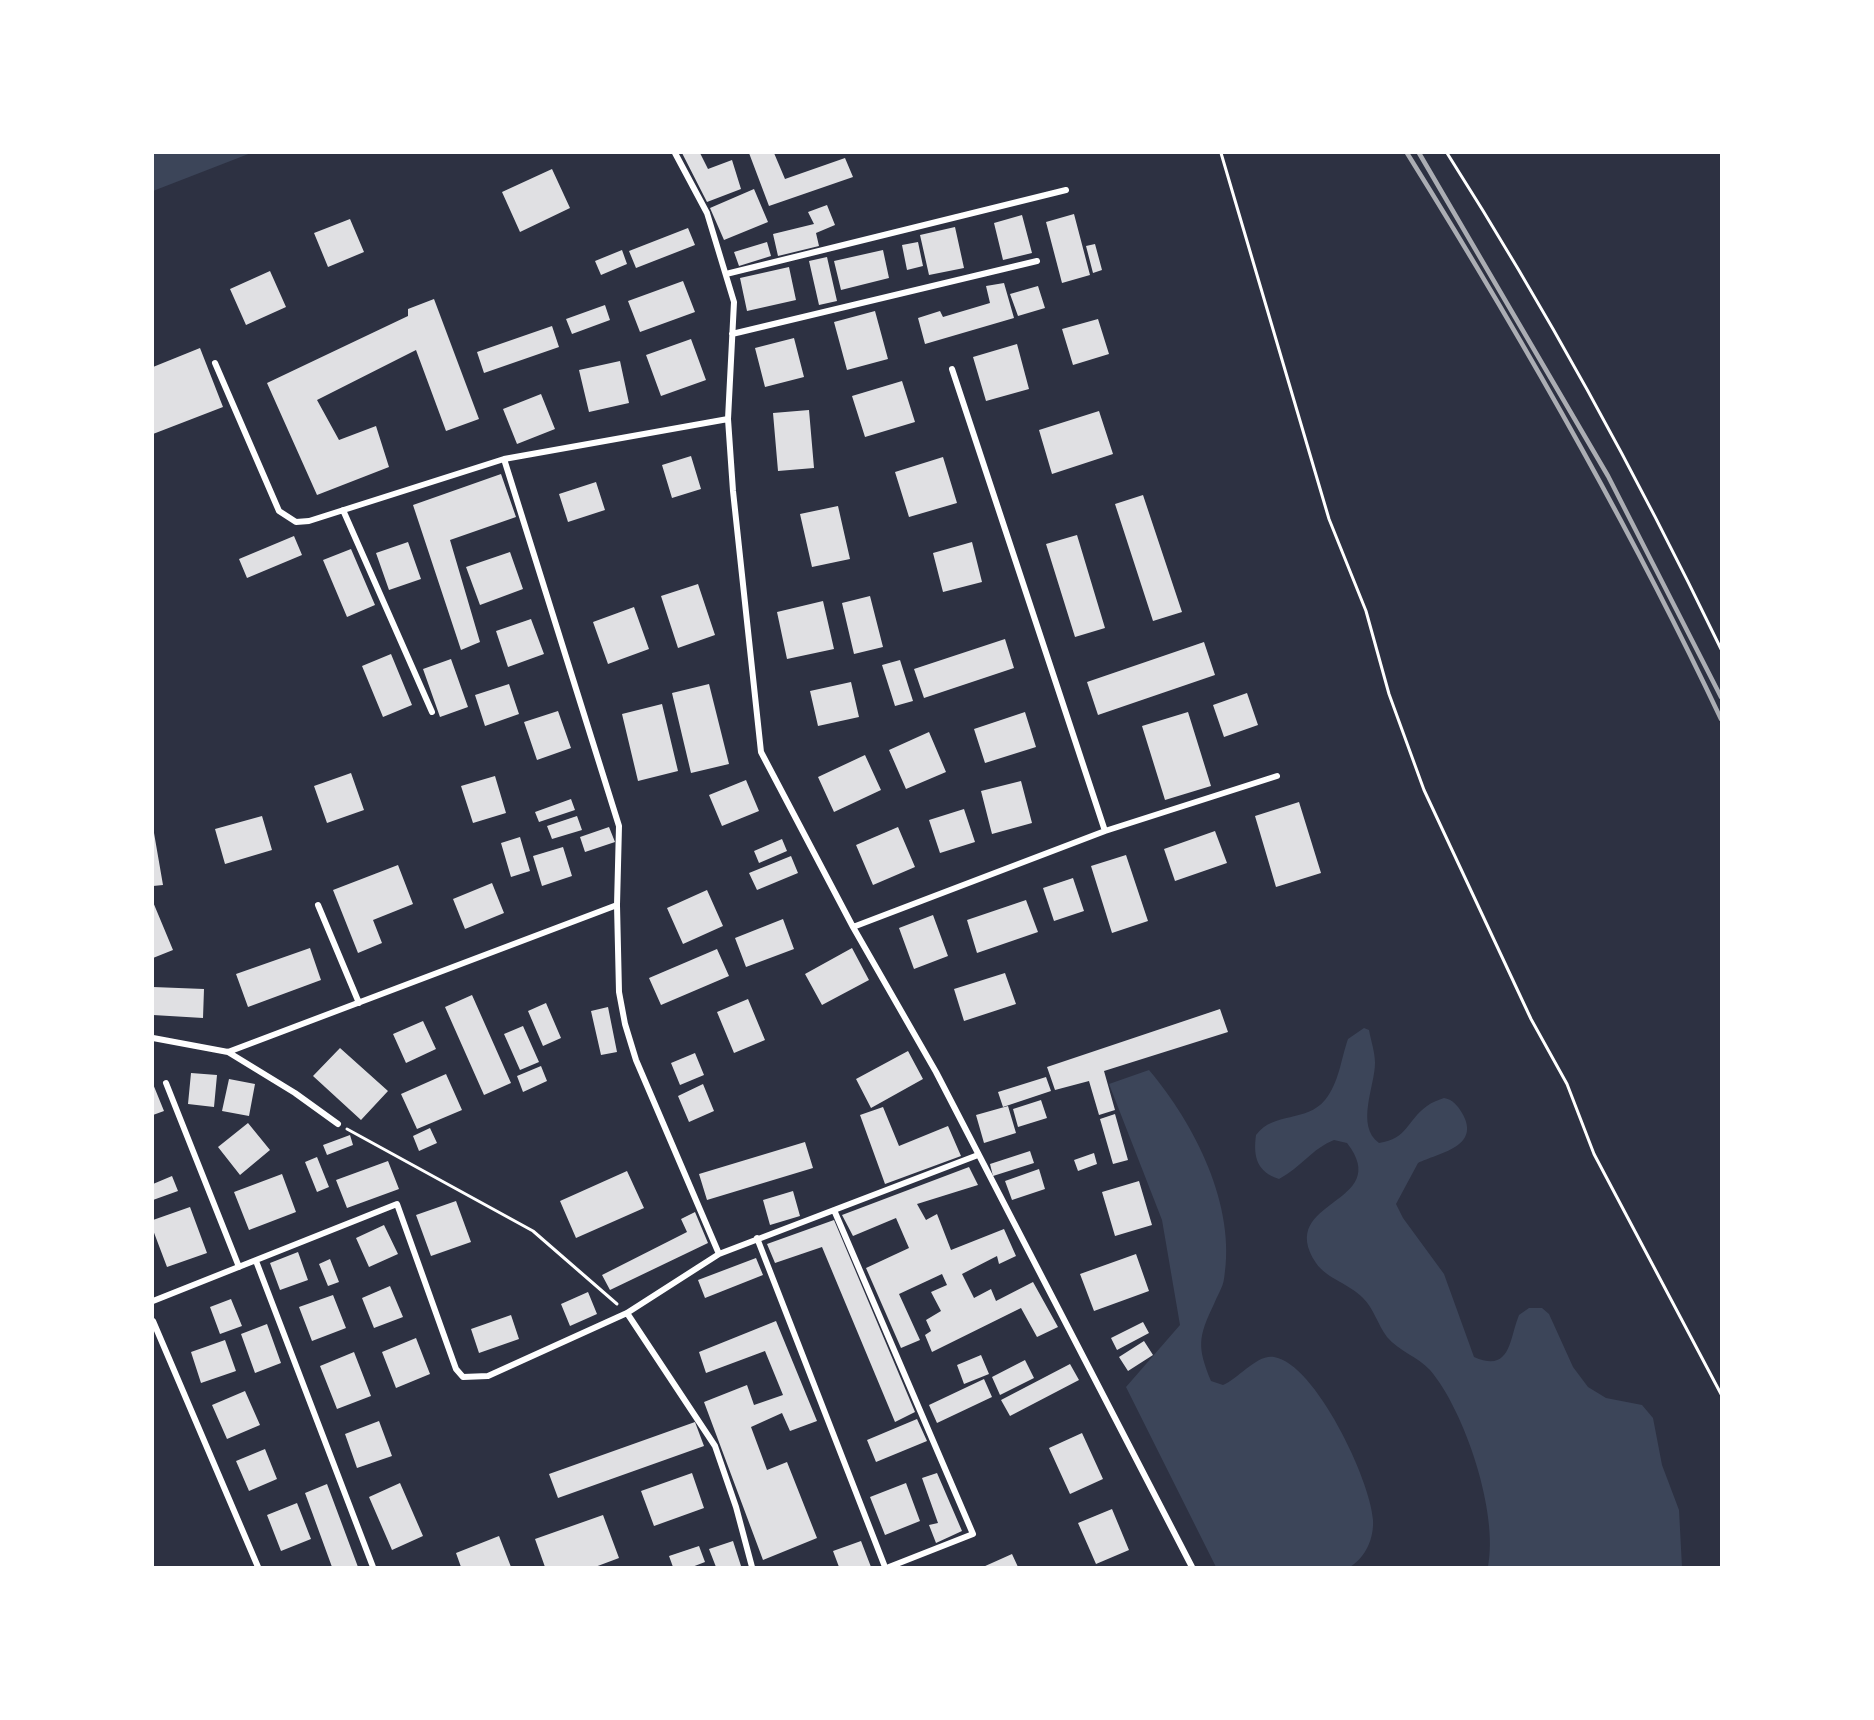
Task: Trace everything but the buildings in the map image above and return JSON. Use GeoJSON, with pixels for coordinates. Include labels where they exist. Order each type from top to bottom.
{"type":"FeatureCollection","features":[{"type":"Feature","properties":{"kind":"street"},"geometry":{"type":"LineString","coordinates":[[675,153],[707,213],[734,302],[728,419],[733,491],[761,752],[853,927],[936,1072],[1192,1567]]}},
{"type":"Feature","properties":{"kind":"street"},"geometry":{"type":"LineString","coordinates":[[726,274],[1066,190]]}},
{"type":"Feature","properties":{"kind":"street"},"geometry":{"type":"LineString","coordinates":[[732,334],[1037,261]]}},
{"type":"Feature","properties":{"kind":"street"},"geometry":{"type":"LineString","coordinates":[[215,363],[279,511],[296,522],[309,521],[504,459],[728,419]]}},
{"type":"Feature","properties":{"kind":"street"},"geometry":{"type":"LineString","coordinates":[[952,369],[1105,831]]}},
{"type":"Feature","properties":{"kind":"street"},"geometry":{"type":"LineString","coordinates":[[504,459],[619,826],[617,905],[619,992],[625,1024],[636,1060],[719,1254]]}},
{"type":"Feature","properties":{"kind":"street"},"geometry":{"type":"LineString","coordinates":[[343,510],[432,712]]}},
{"type":"Feature","properties":{"kind":"street"},"geometry":{"type":"LineString","coordinates":[[853,927],[1105,831],[1277,776]]}},
{"type":"Feature","properties":{"kind":"street"},"geometry":{"type":"LineString","coordinates":[[318,904],[359,1003]]}},
{"type":"Feature","properties":{"kind":"street"},"geometry":{"type":"LineString","coordinates":[[228,1052],[617,905]]}},
{"type":"Feature","properties":{"kind":"street"},"geometry":{"type":"LineString","coordinates":[[153,1038],[228,1052],[295,1093],[338,1124]]}},
{"type":"Feature","properties":{"kind":"street"},"geometry":{"type":"LineString","coordinates":[[166,1083],[239,1267]]}},
{"type":"Feature","properties":{"kind":"street"},"geometry":{"type":"LineString","coordinates":[[153,1301],[397,1204],[456,1370],[463,1377],[488,1376],[627,1313],[719,1254],[978,1155]]}},
{"type":"Feature","properties":{"kind":"street"},"geometry":{"type":"LineString","coordinates":[[758,1238],[887,1567],[973,1534],[834,1210]]}},
{"type":"Feature","properties":{"kind":"street"},"geometry":{"type":"LineString","coordinates":[[256,1260],[373,1567]]}},
{"type":"Feature","properties":{"kind":"street"},"geometry":{"type":"LineString","coordinates":[[627,1313],[715,1446],[736,1507],[752,1567]]}},
{"type":"Feature","properties":{"kind":"street"},"geometry":{"type":"LineString","coordinates":[[153,1321],[258,1567]]}},
{"type":"Feature","properties":{"kind":"path"},"geometry":{"type":"LineString","coordinates":[[1221,153],[1329,519],[1366,611],[1389,694],[1424,790],[1531,1019],[1567,1084],[1594,1154],[1721,1394]]}},
{"type":"Feature","properties":{"kind":"path"},"geometry":{"type":"LineString","coordinates":[[1447,153],[1504,243],[1595,406],[1721,649]]}},
{"type":"Feature","properties":{"kind":"path"},"geometry":{"type":"LineString","coordinates":[[338,1124],[533,1231],[627,1313]]}},
{"type":"Feature","properties":{"kind":"shaded area"},"geometry":{"type":"Polygon","coordinates":[[[153,153],[251,153],[153,191],[153,153]]]}},
{"type":"Feature","properties":{"kind":"shaded area"},"geometry":{"type":"Polygon","coordinates":[[[1364,1028],[1369,1030],[1375,1059],[1368,1105],[1368,1127],[1372,1136],[1379,1143],[1396,1138],[1420,1111],[1444,1098],[1457,1105],[1467,1124],[1466,1134],[1455,1147],[1418,1163],[1396,1204],[1403,1218],[1444,1274],[1474,1357],[1495,1361],[1502,1357],[1507,1351],[1519,1315],[1529,1308],[1542,1308],[1549,1314],[1573,1367],[1588,1387],[1606,1398],[1642,1405],[1653,1418],[1662,1465],[1679,1510],[1682,1567],[1488,1567],[1490,1545],[1484,1492],[1467,1436],[1443,1388],[1425,1365],[1387,1337],[1370,1307],[1358,1293],[1321,1269],[1307,1242],[1310,1226],[1320,1213],[1347,1191],[1356,1179],[1358,1163],[1347,1143],[1334,1140],[1326,1144],[1279,1179],[1261,1168],[1256,1157],[1256,1135],[1263,1128],[1281,1119],[1309,1112],[1325,1100],[1337,1079],[1348,1039],[1364,1028]]]}},
{"type":"Feature","properties":{"kind":"shaded area"},"geometry":{"type":"Polygon","coordinates":[[[1149,1070],[1166,1091],[1196,1140],[1218,1195],[1224,1223],[1226,1251],[1224,1279],[1205,1325],[1201,1342],[1203,1359],[1211,1381],[1223,1385],[1261,1359],[1274,1357],[1290,1364],[1323,1401],[1352,1453],[1370,1502],[1373,1520],[1368,1546],[1356,1563],[1350,1567],[1216,1567],[1126,1387],[1180,1325],[1162,1220],[1109,1084],[1149,1070]]]}},
{"type":"Feature","properties":{"kind":"railway"},"geometry":{"type":"LineString","coordinates":[[1407,153],[1532,361],[1611,502],[1721,719]]}},
{"type":"Feature","properties":{"kind":"railway"},"geometry":{"type":"LineString","coordinates":[[1419,153],[1608,476],[1721,697]]}}]}
